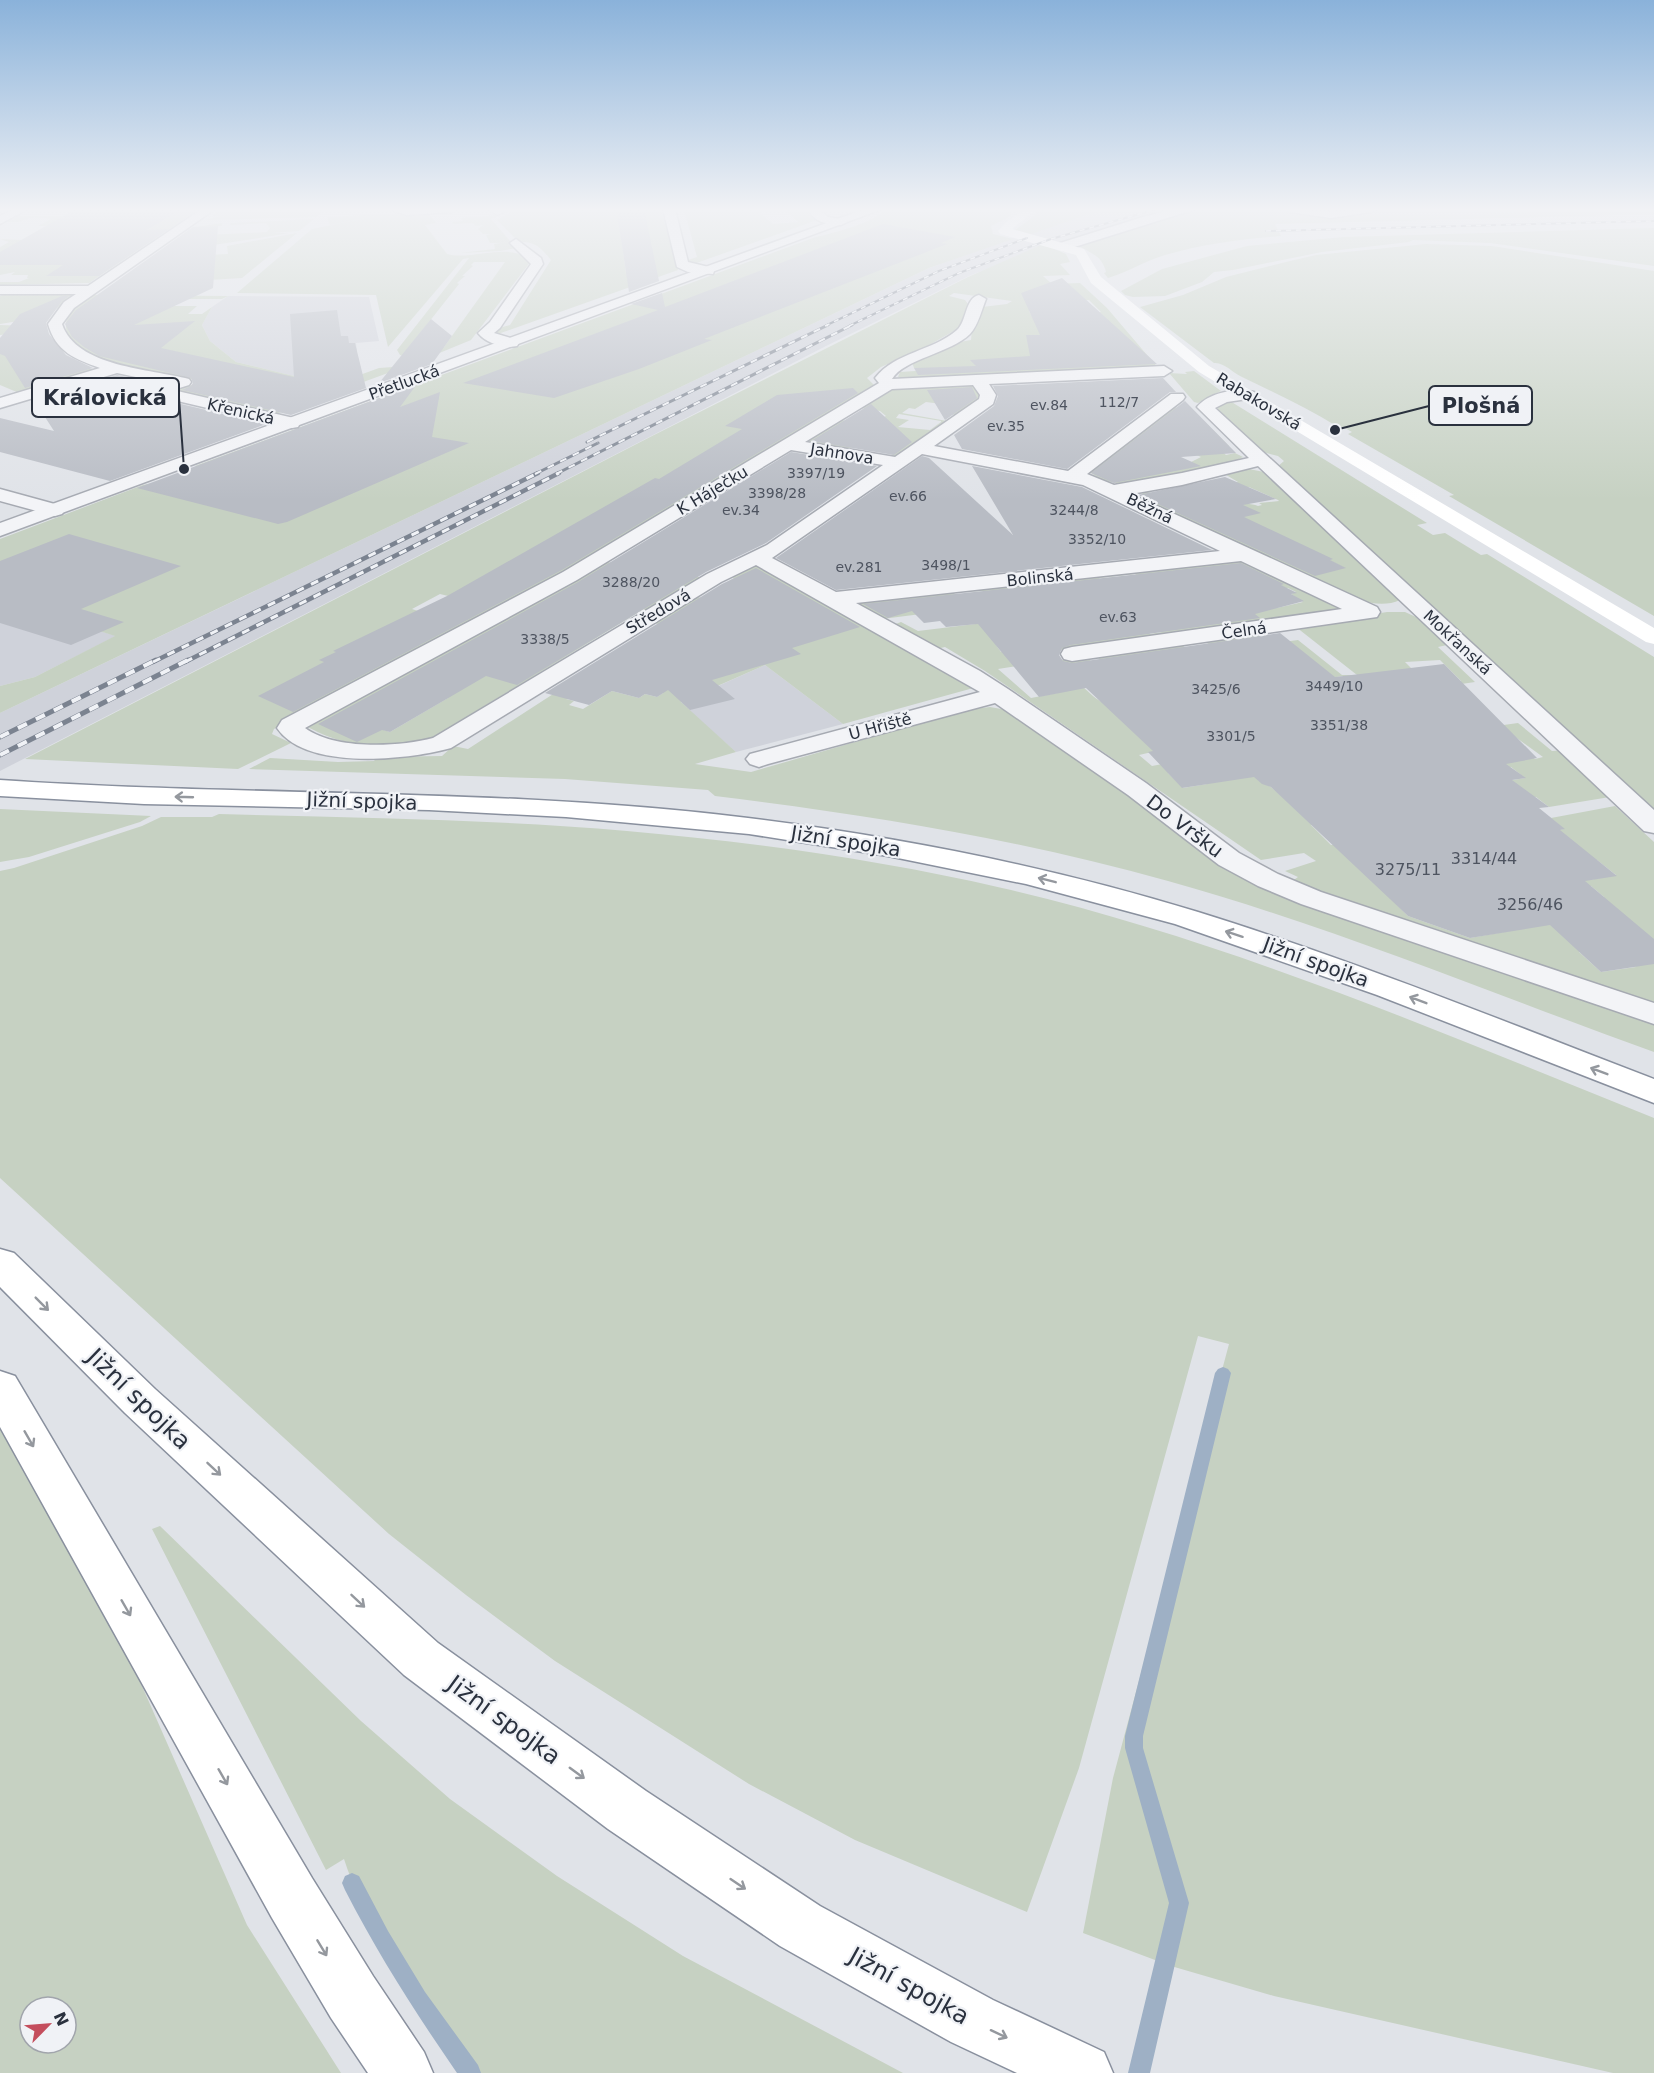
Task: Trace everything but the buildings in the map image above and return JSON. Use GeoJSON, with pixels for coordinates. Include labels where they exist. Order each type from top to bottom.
{"type":"FeatureCollection","features":[{"type":"Feature","properties":{"kind":"main road","name":"Rabakovská"},"geometry":{"type":"LineString","coordinates":[[1126,306],[1204,369],[1654,637]]}},
{"type":"Feature","properties":{"kind":"main road","name":"Jižní spojka"},"geometry":{"type":"LineString","coordinates":[[0,788],[113,795],[479,804],[660,816],[830,837],[935,855],[1027,875],[1120,899],[1316,961],[1654,1092]]}},
{"type":"Feature","properties":{"kind":"main road","name":"Jižní spojka"},"geometry":{"type":"LineString","coordinates":[[0,1263],[140,1401],[421,1659],[627,1810],[800,1926],[972,2021],[1083,2073]]}},
{"type":"Feature","properties":{"kind":"main road"},"geometry":{"type":"LineString","coordinates":[[0,1388],[292,1898],[352,1997],[403,2073]]}},
{"type":"Feature","properties":{"kind":"street"},"geometry":{"type":"LineString","coordinates":[[69,306],[63,310],[55,324],[55,332],[64,346],[74,353],[117,368],[183,382],[155,391]]}},
{"type":"Feature","properties":{"kind":"street"},"geometry":{"type":"LineString","coordinates":[[508,306],[495,325],[485,333],[490,338],[512,343]]}},
{"type":"Feature","properties":{"kind":"street","name":"Přetlucká"},"geometry":{"type":"LineString","coordinates":[[0,530],[613,306]]}},
{"type":"Feature","properties":{"kind":"street"},"geometry":{"type":"LineString","coordinates":[[888,384],[883,378],[893,368],[947,343],[965,331],[976,306]]}},
{"type":"Feature","properties":{"kind":"street"},"geometry":{"type":"LineString","coordinates":[[0,403],[117,368]]}},
{"type":"Feature","properties":{"kind":"street","name":"K Háječku"},"geometry":{"type":"LineString","coordinates":[[291,725],[570,576],[888,384],[1164,371]]}},
{"type":"Feature","properties":{"kind":"street","name":"Křenická"},"geometry":{"type":"LineString","coordinates":[[89,376],[292,423]]}},
{"type":"Feature","properties":{"kind":"street","name":"Středová"},"geometry":{"type":"LineString","coordinates":[[291,725],[289,728],[293,732],[340,750],[373,751],[420,748],[442,743],[714,578],[774,549],[896,462],[987,401],[988,395],[978,380]]}},
{"type":"Feature","properties":{"kind":"street"},"geometry":{"type":"LineString","coordinates":[[0,392],[18,398]]}},
{"type":"Feature","properties":{"kind":"street","name":"Mokřanská"},"geometry":{"type":"LineString","coordinates":[[1248,395],[1224,397],[1205,407],[1654,825]]}},
{"type":"Feature","properties":{"kind":"street"},"geometry":{"type":"LineString","coordinates":[[1073,476],[1177,397]]}},
{"type":"Feature","properties":{"kind":"street","name":"Jahnova"},"geometry":{"type":"LineString","coordinates":[[788,444],[896,462]]}},
{"type":"Feature","properties":{"kind":"street","name":"Běžná"},"geometry":{"type":"LineString","coordinates":[[918,448],[1073,476],[1114,491],[1367,613]]}},
{"type":"Feature","properties":{"kind":"street"},"geometry":{"type":"LineString","coordinates":[[1114,491],[1262,460]]}},
{"type":"Feature","properties":{"kind":"street"},"geometry":{"type":"LineString","coordinates":[[0,495],[55,510]]}},
{"type":"Feature","properties":{"kind":"street","name":"Bolinská"},"geometry":{"type":"LineString","coordinates":[[835,599],[1246,554]]}},
{"type":"Feature","properties":{"kind":"street","name":"Do Vršku"},"geometry":{"type":"LineString","coordinates":[[756,557],[835,599],[1000,694],[1137,789],[1229,859],[1268,880],[1311,898],[1654,1014]]}},
{"type":"Feature","properties":{"kind":"street","name":"Čelná"},"geometry":{"type":"LineString","coordinates":[[1072,654],[1367,613],[1415,603]]}},
{"type":"Feature","properties":{"kind":"street","name":"U Hřiště"},"geometry":{"type":"LineString","coordinates":[[759,759],[1000,694]]}},
{"type":"Feature","properties":{"kind":"shaded area"},"geometry":{"type":"Polygon","coordinates":[[[371,306],[379,341],[356,343],[357,352],[352,352],[298,377],[236,362],[210,341],[202,325],[212,307],[371,306]]]}},
{"type":"Feature","properties":{"kind":"shaded area"},"geometry":{"type":"Polygon","coordinates":[[[850,306],[908,306],[0,771],[0,713],[850,306]]]}},
{"type":"Feature","properties":{"kind":"shaded area"},"geometry":{"type":"Polygon","coordinates":[[[0,600],[116,636],[35,677],[0,686],[0,600]]]}},
{"type":"Feature","properties":{"kind":"shaded area"},"geometry":{"type":"Polygon","coordinates":[[[765,665],[843,724],[736,752],[680,703],[765,665]]]}},
{"type":"Feature","properties":{"kind":"green space"},"geometry":{"type":"Polygon","coordinates":[[[0,306],[60,306],[48,315],[43,334],[71,360],[93,370],[19,393],[0,385],[0,350],[11,334],[0,335],[0,325],[29,326],[19,321],[0,324],[0,306]]]}},
{"type":"Feature","properties":{"kind":"green space"},"geometry":{"type":"Polygon","coordinates":[[[79,306],[197,306],[188,314],[202,314],[212,307],[202,325],[210,341],[236,362],[298,377],[357,354],[361,369],[346,380],[379,368],[407,366],[276,414],[175,391],[203,381],[123,365],[82,348],[70,337],[66,324],[73,311],[79,306]]]}},
{"type":"Feature","properties":{"kind":"green space"},"geometry":{"type":"Polygon","coordinates":[[[378,306],[423,306],[388,347],[378,306]]]}},
{"type":"Feature","properties":{"kind":"green space"},"geometry":{"type":"Polygon","coordinates":[[[432,306],[442,306],[410,346],[444,347],[474,306],[497,306],[471,340],[420,361],[400,355],[397,350],[432,306]]]}},
{"type":"Feature","properties":{"kind":"green space"},"geometry":{"type":"Polygon","coordinates":[[[522,306],[577,306],[495,335],[492,333],[495,329],[510,325],[522,306]]]}},
{"type":"Feature","properties":{"kind":"green space"},"geometry":{"type":"Polygon","coordinates":[[[629,306],[850,306],[0,713],[0,686],[35,677],[115,636],[0,599],[0,539],[143,485],[164,481],[197,468],[195,466],[629,306]]]}},
{"type":"Feature","properties":{"kind":"green space"},"geometry":{"type":"Polygon","coordinates":[[[911,306],[967,306],[959,328],[924,348],[881,367],[867,378],[874,385],[600,552],[274,729],[272,734],[291,743],[238,769],[25,759],[654,435],[911,306]],[[440,594],[412,609],[421,612],[489,606],[440,594]]]}},
{"type":"Feature","properties":{"kind":"green space"},"geometry":{"type":"Polygon","coordinates":[[[1041,306],[1029,311],[1033,318],[1101,312],[1095,306],[1105,306],[1159,369],[903,379],[898,377],[900,372],[930,370],[929,368],[914,368],[912,362],[954,343],[971,340],[972,329],[982,307],[1041,306]]]}},
{"type":"Feature","properties":{"kind":"green space"},"geometry":{"type":"Polygon","coordinates":[[[1654,306],[1654,616],[1348,434],[1352,432],[1338,427],[1225,366],[1214,363],[1140,307],[1654,306]]]}},
{"type":"Feature","properties":{"kind":"green space"},"geometry":{"type":"Polygon","coordinates":[[[1194,371],[1221,391],[1198,403],[1194,402],[1169,373],[1187,374],[1185,372],[1194,371]]]}},
{"type":"Feature","properties":{"kind":"green space"},"geometry":{"type":"Polygon","coordinates":[[[964,384],[974,386],[982,397],[956,415],[947,414],[957,406],[926,402],[915,409],[909,408],[902,413],[947,421],[894,459],[799,443],[885,389],[964,384]],[[860,408],[841,420],[869,425],[886,416],[880,411],[860,408]],[[899,414],[896,418],[909,420],[898,427],[930,430],[941,422],[899,414]],[[859,442],[848,450],[888,457],[900,449],[859,442]]]}},
{"type":"Feature","properties":{"kind":"green space"},"geometry":{"type":"Polygon","coordinates":[[[1230,401],[1427,523],[1417,525],[1433,535],[1445,533],[1481,555],[1487,554],[1654,657],[1654,811],[1277,467],[1284,461],[1278,456],[1259,451],[1219,413],[1217,409],[1219,405],[1230,401]]]}},
{"type":"Feature","properties":{"kind":"green space"},"geometry":{"type":"Polygon","coordinates":[[[1173,407],[1183,409],[1189,415],[1198,415],[1229,446],[1218,448],[1226,455],[1235,453],[1243,457],[1218,467],[1186,475],[1127,484],[1103,480],[1091,473],[1091,470],[1173,407]],[[1175,445],[1121,465],[1191,462],[1201,457],[1175,445]]]}},
{"type":"Feature","properties":{"kind":"green space"},"geometry":{"type":"Polygon","coordinates":[[[1244,468],[1264,472],[1401,595],[1400,600],[1387,604],[1374,603],[1346,595],[1296,569],[1288,571],[1148,503],[1141,496],[1144,491],[1170,498],[1238,482],[1223,473],[1244,468]],[[1249,487],[1237,490],[1232,500],[1258,506],[1262,505],[1259,503],[1278,500],[1249,487]]]}},
{"type":"Feature","properties":{"kind":"green space"},"geometry":{"type":"Polygon","coordinates":[[[1240,559],[1347,611],[1009,657],[1017,666],[998,669],[1031,698],[1057,693],[1025,665],[1086,657],[1100,664],[1066,670],[1100,701],[1118,706],[1145,702],[1132,690],[1127,690],[1109,673],[1113,672],[1095,655],[1181,644],[1200,661],[1223,658],[1205,641],[1262,633],[1275,643],[1298,640],[1342,675],[1357,675],[1296,627],[1387,612],[1405,612],[1416,617],[1447,645],[1438,647],[1475,682],[1400,693],[1423,710],[1389,717],[1417,737],[1518,723],[1552,751],[1567,750],[1616,796],[1549,807],[1536,797],[1520,800],[1532,810],[1525,811],[1513,802],[1498,805],[1508,814],[1434,826],[1492,877],[1541,869],[1550,876],[1579,872],[1589,880],[1616,875],[1597,860],[1582,863],[1541,833],[1564,829],[1551,818],[1615,806],[1654,842],[1654,943],[1636,947],[1654,961],[1654,1005],[1454,939],[1456,936],[1415,922],[1412,925],[1291,882],[1298,877],[1285,871],[1316,861],[1304,853],[1261,860],[985,671],[945,647],[936,649],[893,625],[901,622],[918,631],[1008,620],[984,591],[953,592],[967,608],[974,607],[983,616],[965,618],[962,615],[944,618],[937,612],[882,619],[857,604],[863,599],[1240,559]],[[1236,564],[1206,572],[1232,586],[1257,579],[1252,576],[1256,575],[1236,564]],[[1135,574],[1099,578],[1107,586],[1118,585],[1120,587],[1143,582],[1135,574]],[[1072,580],[1028,588],[1045,605],[1063,603],[1060,600],[1076,598],[1073,594],[1085,592],[1072,580]],[[1182,583],[1173,584],[1189,599],[1159,603],[1171,613],[1225,606],[1213,596],[1221,594],[1210,585],[1190,588],[1182,583]],[[1288,588],[1234,594],[1243,599],[1255,596],[1277,608],[1303,602],[1291,594],[1296,592],[1288,588]],[[1131,605],[1075,612],[1088,627],[1103,625],[1100,620],[1129,617],[1140,629],[1145,628],[1150,634],[1162,632],[1149,618],[1145,618],[1131,605]],[[1021,624],[990,629],[1003,644],[996,645],[1001,652],[1043,646],[1021,624]],[[1174,652],[1135,656],[1149,670],[1185,663],[1174,652]],[[1440,660],[1405,662],[1421,678],[1433,678],[1438,683],[1461,681],[1440,660]],[[1343,676],[1302,682],[1316,695],[1358,689],[1343,676]],[[1236,682],[1200,688],[1214,700],[1251,695],[1236,682]],[[1259,718],[1215,725],[1221,731],[1216,732],[1224,740],[1230,739],[1236,745],[1252,743],[1255,746],[1272,743],[1277,747],[1288,745],[1259,718]],[[1340,718],[1303,724],[1317,736],[1329,734],[1340,742],[1369,737],[1364,732],[1367,731],[1355,722],[1348,723],[1340,718]],[[1514,736],[1477,743],[1472,739],[1451,743],[1454,747],[1425,752],[1449,770],[1531,756],[1535,759],[1543,757],[1514,736]],[[1165,749],[1139,755],[1152,766],[1178,761],[1165,749]],[[1316,759],[1253,769],[1260,776],[1258,780],[1284,798],[1317,793],[1306,782],[1336,777],[1316,759]],[[1511,767],[1421,783],[1433,793],[1466,788],[1471,791],[1481,789],[1478,786],[1525,778],[1511,767]],[[1193,769],[1168,773],[1183,788],[1207,784],[1193,769]],[[1385,790],[1363,794],[1373,803],[1382,801],[1406,822],[1419,819],[1385,790]],[[1363,816],[1311,825],[1331,845],[1370,838],[1362,830],[1376,827],[1363,816]],[[1431,849],[1392,856],[1399,863],[1395,867],[1418,881],[1459,873],[1431,849]],[[1552,882],[1498,891],[1531,921],[1585,912],[1575,901],[1604,897],[1591,886],[1562,891],[1552,882]],[[1489,889],[1437,898],[1428,890],[1412,893],[1421,901],[1397,905],[1408,916],[1470,938],[1531,927],[1489,889]],[[1614,946],[1579,952],[1601,972],[1636,967],[1614,946]]]}},
{"type":"Feature","properties":{"kind":"green space"},"geometry":{"type":"Polygon","coordinates":[[[607,562],[704,578],[646,613],[639,612],[432,738],[399,745],[364,745],[333,738],[303,725],[607,562]],[[448,698],[371,726],[390,732],[448,698]]]}},
{"type":"Feature","properties":{"kind":"green space"},"geometry":{"type":"Polygon","coordinates":[[[749,566],[761,566],[977,687],[843,724],[765,665],[681,702],[736,752],[695,764],[751,772],[966,710],[990,707],[1007,710],[1109,779],[1222,865],[1258,885],[1654,1021],[1654,1052],[1352,940],[1230,899],[1112,866],[1000,841],[829,811],[715,796],[708,790],[565,779],[249,769],[270,758],[338,762],[374,761],[377,757],[442,756],[453,746],[468,749],[581,676],[685,631],[650,622],[691,596],[703,598],[734,578],[729,576],[749,566]],[[638,686],[566,699],[574,701],[569,705],[583,709],[612,691],[639,698],[645,694],[657,697],[663,693],[638,686]]]}},
{"type":"Feature","properties":{"kind":"green space"},"geometry":{"type":"Polygon","coordinates":[[[0,809],[151,816],[140,822],[29,857],[0,862],[0,809]]]}},
{"type":"Feature","properties":{"kind":"green space"},"geometry":{"type":"Polygon","coordinates":[[[219,814],[474,821],[627,831],[816,853],[956,878],[1086,909],[1251,961],[1413,1021],[1654,1118],[1654,2073],[1613,2073],[1274,1996],[1171,1966],[1083,1933],[1113,1778],[1229,1344],[1198,1336],[1079,1768],[1027,1912],[855,1840],[749,1784],[555,1661],[389,1534],[0,1178],[0,871],[142,826],[161,817],[212,817],[219,814]]]}},
{"type":"Feature","properties":{"kind":"green space"},"geometry":{"type":"Polygon","coordinates":[[[0,1418],[84,1554],[247,1925],[341,2073],[0,2073],[0,1418]]]}},
{"type":"Feature","properties":{"kind":"green space"},"geometry":{"type":"Polygon","coordinates":[[[160,1526],[361,1721],[450,1799],[557,1876],[683,1956],[903,2073],[470,2073],[381,1940],[360,1900],[344,1859],[326,1870],[152,1529],[160,1526]]]}},
{"type":"Feature","properties":{"kind":"waterway"},"geometry":{"type":"LineString","coordinates":[[1139,2073],[1179,1903],[1134,1748],[1134,1736],[1223,1373]]}},
{"type":"Feature","properties":{"kind":"waterway"},"geometry":{"type":"LineString","coordinates":[[352,1883],[381,1938],[418,1999],[470,2073]]}},
{"type":"Feature","properties":{"kind":"railway"},"geometry":{"type":"LineString","coordinates":[[825,326],[867,306]]}},
{"type":"Feature","properties":{"kind":"railway"},"geometry":{"type":"LineString","coordinates":[[849,326],[891,306]]}},
{"type":"Feature","properties":{"kind":"railway"},"geometry":{"type":"LineString","coordinates":[[587,442],[828,325]]}},
{"type":"Feature","properties":{"kind":"railway"},"geometry":{"type":"LineString","coordinates":[[556,474],[852,325]]}},
{"type":"Feature","properties":{"kind":"railway"},"geometry":{"type":"LineString","coordinates":[[535,474],[598,443]]}},
{"type":"Feature","properties":{"kind":"railway"},"geometry":{"type":"LineString","coordinates":[[153,662],[538,473]]}},
{"type":"Feature","properties":{"kind":"railway"},"geometry":{"type":"LineString","coordinates":[[185,662],[559,473]]}},
{"type":"Feature","properties":{"kind":"railway"},"geometry":{"type":"LineString","coordinates":[[0,737],[156,660]]}},
{"type":"Feature","properties":{"kind":"railway"},"geometry":{"type":"LineString","coordinates":[[0,755],[188,660]]}},
{"type":"Feature","properties":{"kind":"place","name":"Plošná"},"geometry":{"type":"Point","coordinates":[1335,430]}},
{"type":"Feature","properties":{"kind":"place","name":"Královická"},"geometry":{"type":"Point","coordinates":[184,469]}}]}
